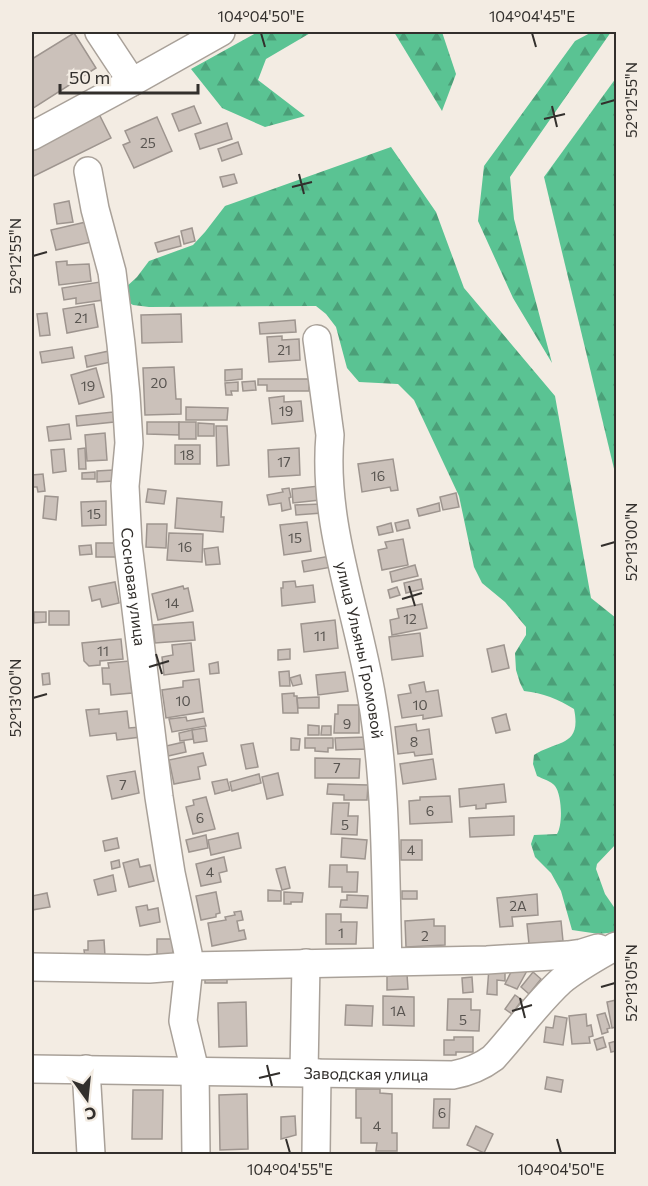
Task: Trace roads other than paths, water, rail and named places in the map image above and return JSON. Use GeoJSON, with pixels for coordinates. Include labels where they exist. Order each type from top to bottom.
{"type":"FeatureCollection","features":[{"type":"Feature","properties":{"kind":"street"},"geometry":{"type":"LineString","coordinates":[[99,32],[132,82]]}},
{"type":"Feature","properties":{"kind":"street"},"geometry":{"type":"LineString","coordinates":[[32,136],[221,32]]}},
{"type":"Feature","properties":{"kind":"street","name":"Сосновая улица"},"geometry":{"type":"LineString","coordinates":[[88,171],[95,209],[112,273],[121,344],[129,443],[125,486],[129,555],[159,797],[171,873],[187,945],[189,966],[183,1021],[182,1071],[196,1155]]}},
{"type":"Feature","properties":{"kind":"street","name":"улица Ульяны Громовой"},"geometry":{"type":"LineString","coordinates":[[317,339],[330,435],[328,447],[332,511],[372,697],[378,736],[383,783],[388,962]]}},
{"type":"Feature","properties":{"kind":"street"},"geometry":{"type":"LineString","coordinates":[[32,967],[149,969],[189,966],[488,960],[568,955],[616,945]]}},
{"type":"Feature","properties":{"kind":"street","name":"Заводская улица"},"geometry":{"type":"LineString","coordinates":[[32,1069],[453,1075],[474,1070],[493,1058],[545,996],[583,965],[616,945]]}},
{"type":"Feature","properties":{"kind":"street"},"geometry":{"type":"LineString","coordinates":[[306,963],[316,1155]]}},
{"type":"Feature","properties":{"kind":"street"},"geometry":{"type":"LineString","coordinates":[[86,1069],[91,1155]]}}]}
